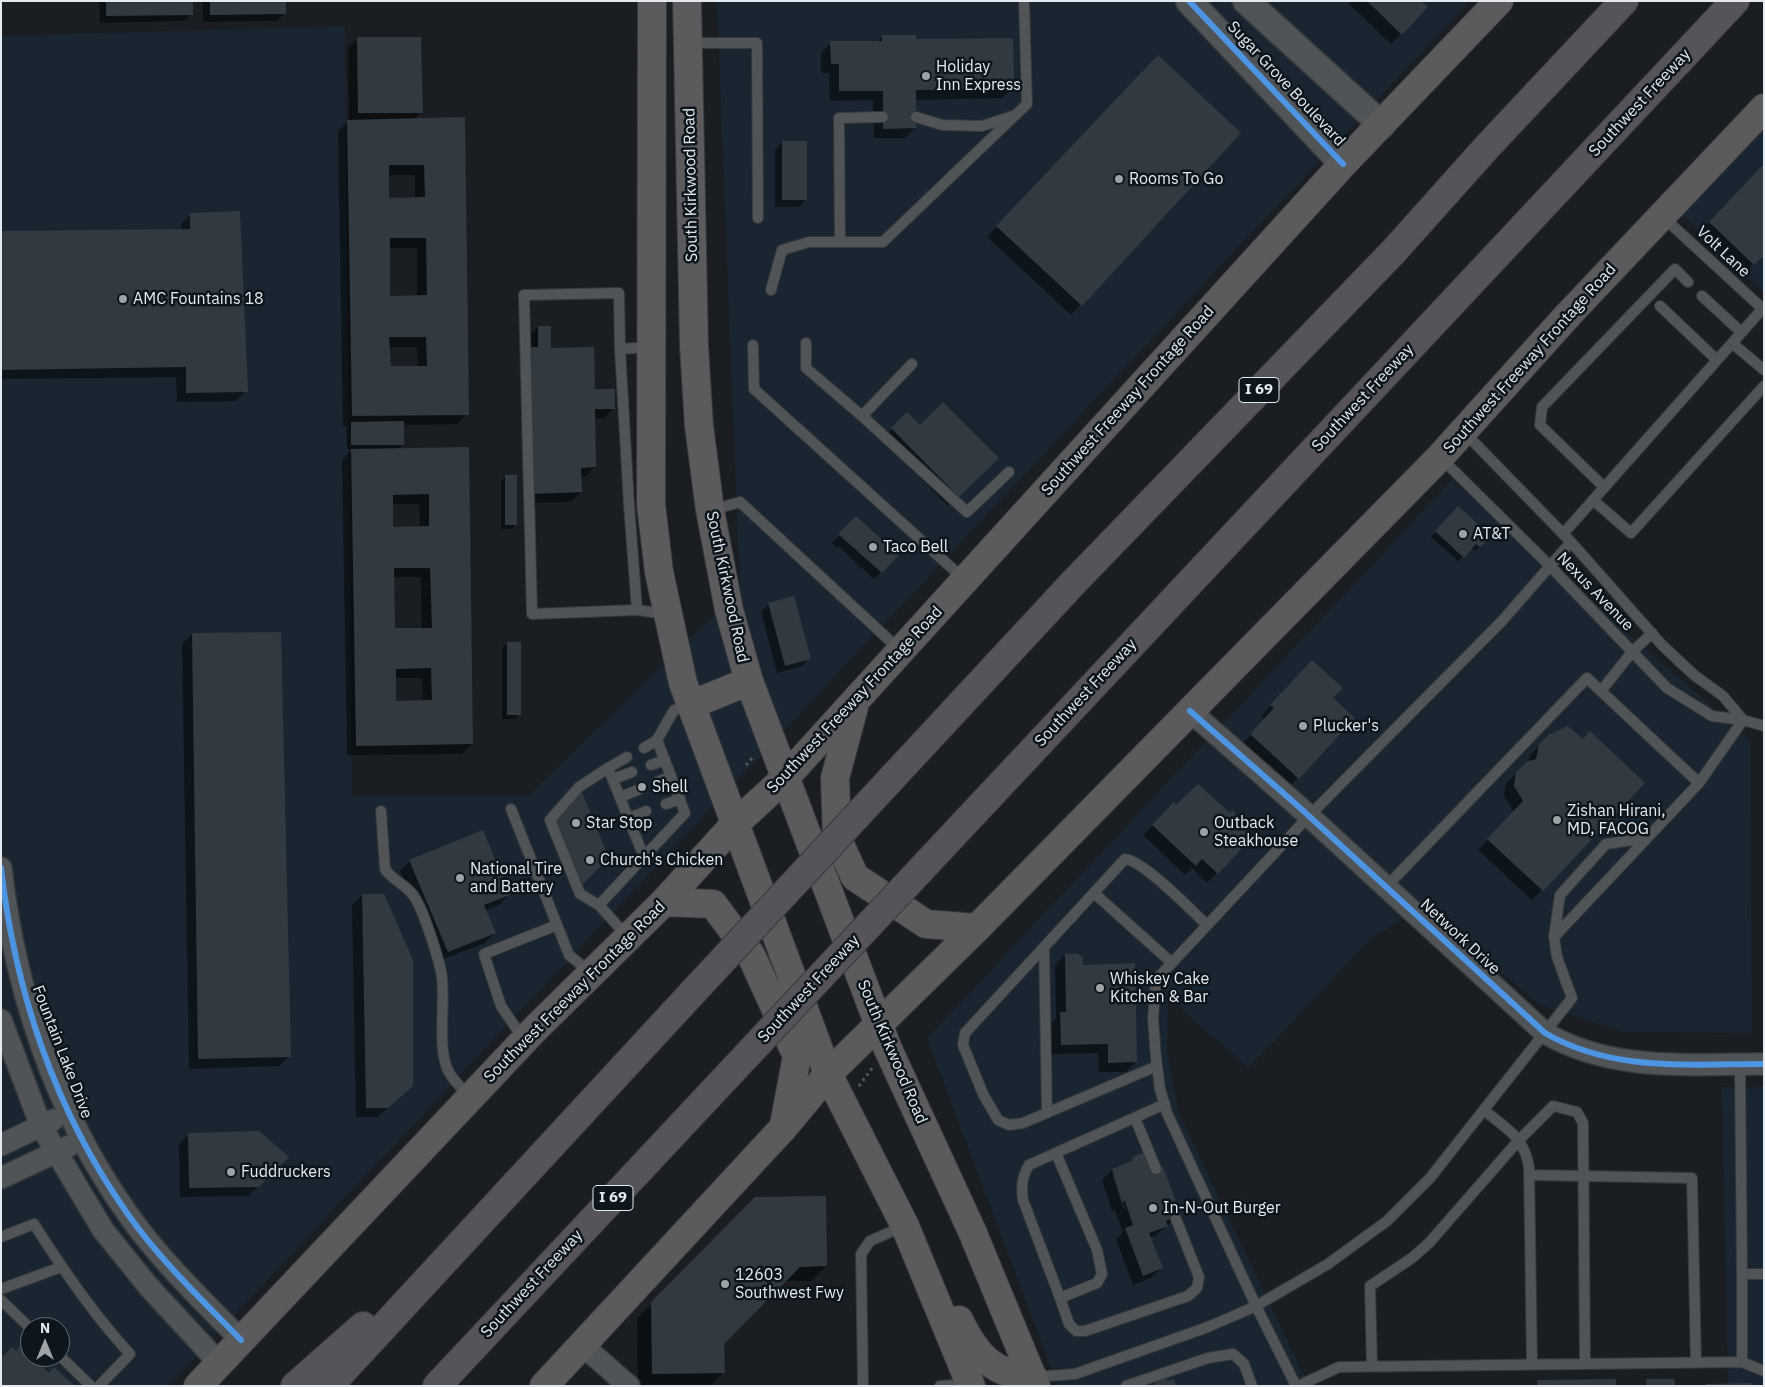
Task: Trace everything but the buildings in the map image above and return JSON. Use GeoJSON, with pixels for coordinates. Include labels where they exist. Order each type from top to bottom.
{"type":"FeatureCollection","features":[{"type":"Feature","properties":{"kind":"highway","name":"I 69"},"geometry":{"type":"LineString","coordinates":[[329,1386],[1074,582],[1394,250],[1487,147],[1624,1]]}},
{"type":"Feature","properties":{"kind":"highway","name":"Southwest Freeway"},"geometry":{"type":"LineString","coordinates":[[437,1386],[1735,1]]}},
{"type":"Feature","properties":{"kind":"highway"},"geometry":{"type":"LineString","coordinates":[[295,1386],[475,1228]]}},
{"type":"Feature","properties":{"kind":"main road"},"geometry":{"type":"LineString","coordinates":[[652,1],[651,504],[659,572],[679,669],[734,825],[828,1074],[905,1226],[970,1385],[992,1382],[1004,1386]]}},
{"type":"Feature","properties":{"kind":"main road","name":"South Kirkwood Road"},"geometry":{"type":"LineString","coordinates":[[687,1],[694,346],[699,426],[710,510],[729,610],[749,682],[878,1026],[972,1231],[1035,1382]]}},
{"type":"Feature","properties":{"kind":"main road","name":"Southwest Freeway Frontage Road"},"geometry":{"type":"LineString","coordinates":[[198,1386],[524,1041],[591,972],[664,902],[734,825],[786,778],[1342,164],[1382,125],[1499,1]]}},
{"type":"Feature","properties":{"kind":"main road","name":"Southwest Freeway Frontage Road"},"geometry":{"type":"LineString","coordinates":[[554,1383],[582,1345],[784,1127],[828,1074],[977,928],[1440,457],[1764,108]]}},
{"type":"Feature","properties":{"kind":"main road"},"geometry":{"type":"LineString","coordinates":[[691,705],[749,682]]}},
{"type":"Feature","properties":{"kind":"main road"},"geometry":{"type":"LineString","coordinates":[[855,703],[835,778],[837,838],[855,877],[926,924],[977,928]]}},
{"type":"Feature","properties":{"kind":"main road"},"geometry":{"type":"LineString","coordinates":[[664,902],[713,904],[751,955],[797,1056],[784,1127]]}},
{"type":"Feature","properties":{"kind":"main road"},"geometry":{"type":"LineString","coordinates":[[931,1287],[949,1299],[970,1343],[987,1362],[1015,1376],[1035,1382]]}},
{"type":"Feature","properties":{"kind":"street","name":"Sugar Grove Boulevard"},"geometry":{"type":"LineString","coordinates":[[1189,1],[1342,164]]}},
{"type":"Feature","properties":{"kind":"street","name":"Sugar Grove Boulevard"},"geometry":{"type":"LineString","coordinates":[[1246,1],[1382,125]]}},
{"type":"Feature","properties":{"kind":"street","name":"Network Drive"},"geometry":{"type":"LineString","coordinates":[[1190,711],[1309,816],[1545,1033],[1567,1046],[1608,1059],[1662,1064],[1764,1064]]}},
{"type":"Feature","properties":{"kind":"street","name":"Fountain Lake Drive"},"geometry":{"type":"LineString","coordinates":[[1,868],[7,918],[25,1001],[67,1113],[132,1220],[170,1268],[240,1340]]}},
{"type":"Feature","properties":{"kind":"street"},"geometry":{"type":"LineString","coordinates":[[1,1020],[41,1126],[103,1230],[148,1287],[219,1363]]}},
{"type":"Feature","properties":{"kind":"street"},"geometry":{"type":"LineString","coordinates":[[1,1145],[67,1113]]}},
{"type":"Feature","properties":{"kind":"street"},"geometry":{"type":"LineString","coordinates":[[1,1178],[82,1139]]}},
{"type":"Feature","properties":{"kind":"street"},"geometry":{"type":"LineString","coordinates":[[582,1345],[629,1386]]}},
{"type":"Feature","properties":{"kind":"lane"},"geometry":{"type":"LineString","coordinates":[[771,290],[782,250],[809,242],[883,242],[1027,104],[1024,1]]}},
{"type":"Feature","properties":{"kind":"lane"},"geometry":{"type":"LineString","coordinates":[[688,43],[757,43],[758,218]]}},
{"type":"Feature","properties":{"kind":"lane"},"geometry":{"type":"LineString","coordinates":[[916,117],[942,125],[982,126],[1017,114]]}},
{"type":"Feature","properties":{"kind":"lane"},"geometry":{"type":"LineString","coordinates":[[840,242],[840,118],[883,117]]}},
{"type":"Feature","properties":{"kind":"lane","name":"Volt Lane"},"geometry":{"type":"LineString","coordinates":[[1662,216],[1763,308]]}},
{"type":"Feature","properties":{"kind":"lane"},"geometry":{"type":"LineString","coordinates":[[1604,487],[1540,425],[1542,407],[1675,269],[1688,282]]}},
{"type":"Feature","properties":{"kind":"lane"},"geometry":{"type":"LineString","coordinates":[[637,610],[620,349],[619,293],[524,295],[532,614],[637,610],[668,614]]}},
{"type":"Feature","properties":{"kind":"lane"},"geometry":{"type":"LineString","coordinates":[[1702,296],[1742,332]]}},
{"type":"Feature","properties":{"kind":"lane"},"geometry":{"type":"LineString","coordinates":[[1660,306],[1717,360]]}},
{"type":"Feature","properties":{"kind":"lane"},"geometry":{"type":"LineString","coordinates":[[1563,534],[1763,308]]}},
{"type":"Feature","properties":{"kind":"lane"},"geometry":{"type":"LineString","coordinates":[[1732,342],[1764,370]]}},
{"type":"Feature","properties":{"kind":"lane"},"geometry":{"type":"LineString","coordinates":[[806,343],[806,368],[862,416],[967,512],[1009,472]]}},
{"type":"Feature","properties":{"kind":"lane"},"geometry":{"type":"LineString","coordinates":[[753,345],[754,389],[966,581]]}},
{"type":"Feature","properties":{"kind":"lane"},"geometry":{"type":"LineString","coordinates":[[620,349],[652,347]]}},
{"type":"Feature","properties":{"kind":"lane"},"geometry":{"type":"LineString","coordinates":[[862,416],[912,364]]}},
{"type":"Feature","properties":{"kind":"lane"},"geometry":{"type":"LineString","coordinates":[[1593,500],[1631,533],[1764,386]]}},
{"type":"Feature","properties":{"kind":"lane","name":"Nexus Avenue"},"geometry":{"type":"LineString","coordinates":[[1464,431],[1571,542],[1652,633],[1694,675],[1723,696],[1743,720]]}},
{"type":"Feature","properties":{"kind":"lane","name":"Nexus Avenue"},"geometry":{"type":"LineString","coordinates":[[1440,457],[1550,566],[1666,688],[1712,716],[1743,720],[1764,726]]}},
{"type":"Feature","properties":{"kind":"lane"},"geometry":{"type":"LineString","coordinates":[[710,510],[740,502],[902,651]]}},
{"type":"Feature","properties":{"kind":"lane"},"geometry":{"type":"LineString","coordinates":[[1571,542],[1502,621],[1309,816],[1156,980],[1153,1018],[1157,1066],[1165,1104],[1256,1306],[1297,1386],[1339,1366],[1742,1362],[1764,1371]]}},
{"type":"Feature","properties":{"kind":"lane"},"geometry":{"type":"LineString","coordinates":[[1601,691],[1632,652],[1652,633]]}},
{"type":"Feature","properties":{"kind":"lane"},"geometry":{"type":"LineString","coordinates":[[1386,887],[1587,678],[1699,783]]}},
{"type":"Feature","properties":{"kind":"lane"},"geometry":{"type":"LineString","coordinates":[[644,748],[657,740],[674,710],[691,705]]}},
{"type":"Feature","properties":{"kind":"lane"},"geometry":{"type":"LineString","coordinates":[[1554,937],[1699,783],[1743,720]]}},
{"type":"Feature","properties":{"kind":"lane"},"geometry":{"type":"LineString","coordinates":[[599,905],[685,813],[657,740]]}},
{"type":"Feature","properties":{"kind":"lane"},"geometry":{"type":"LineString","coordinates":[[626,758],[579,787],[550,820],[580,894],[599,905],[627,937]]}},
{"type":"Feature","properties":{"kind":"lane"},"geometry":{"type":"LineString","coordinates":[[651,765],[664,760]]}},
{"type":"Feature","properties":{"kind":"lane"},"geometry":{"type":"LineString","coordinates":[[608,768],[644,857]]}},
{"type":"Feature","properties":{"kind":"lane"},"geometry":{"type":"LineString","coordinates":[[613,779],[632,772]]}},
{"type":"Feature","properties":{"kind":"lane"},"geometry":{"type":"LineString","coordinates":[[657,782],[671,776]]}},
{"type":"Feature","properties":{"kind":"lane"},"geometry":{"type":"LineString","coordinates":[[620,797],[638,790]]}},
{"type":"Feature","properties":{"kind":"lane"},"geometry":{"type":"LineString","coordinates":[[666,804],[680,799]]}},
{"type":"Feature","properties":{"kind":"lane"},"geometry":{"type":"LineString","coordinates":[[510,809],[569,955],[591,972]]}},
{"type":"Feature","properties":{"kind":"lane"},"geometry":{"type":"LineString","coordinates":[[381,811],[385,869],[390,876],[412,893],[415,898],[442,972],[446,1065],[470,1098]]}},
{"type":"Feature","properties":{"kind":"lane"},"geometry":{"type":"LineString","coordinates":[[629,818],[646,811]]}},
{"type":"Feature","properties":{"kind":"lane"},"geometry":{"type":"LineString","coordinates":[[1035,1382],[1075,1374],[1208,1327],[1256,1306],[1328,1264],[1387,1221],[1430,1178],[1485,1111],[1572,998],[1557,956],[1554,937],[1560,895],[1606,844],[1647,838]]}},
{"type":"Feature","properties":{"kind":"lane"},"geometry":{"type":"LineString","coordinates":[[1157,1066],[1023,1123],[1009,1125],[998,1120],[983,1094],[964,1045],[965,1034],[1125,859],[1132,860],[1207,925]]}},
{"type":"Feature","properties":{"kind":"lane"},"geometry":{"type":"LineString","coordinates":[[1094,893],[1172,963]]}},
{"type":"Feature","properties":{"kind":"lane"},"geometry":{"type":"LineString","coordinates":[[524,1041],[501,1006],[484,954],[557,926]]}},
{"type":"Feature","properties":{"kind":"lane"},"geometry":{"type":"LineString","coordinates":[[1044,947],[1047,1113]]}},
{"type":"Feature","properties":{"kind":"lane"},"geometry":{"type":"LineString","coordinates":[[1740,1064],[1742,1362]]}},
{"type":"Feature","properties":{"kind":"lane"},"geometry":{"type":"LineString","coordinates":[[1165,1104],[1029,1165],[1023,1175],[1021,1188],[1023,1200],[1069,1324],[1076,1331],[1085,1331],[1188,1296],[1197,1288],[1199,1277],[1176,1219]]}},
{"type":"Feature","properties":{"kind":"lane"},"geometry":{"type":"LineString","coordinates":[[1372,1366],[1370,1286],[1412,1258],[1429,1243],[1519,1140],[1553,1106],[1577,1112],[1583,1123],[1585,1364]]}},
{"type":"Feature","properties":{"kind":"lane"},"geometry":{"type":"LineString","coordinates":[[1485,1111],[1519,1140],[1526,1151],[1532,1364]]}},
{"type":"Feature","properties":{"kind":"lane"},"geometry":{"type":"LineString","coordinates":[[1135,1118],[1156,1169]]}},
{"type":"Feature","properties":{"kind":"lane"},"geometry":{"type":"LineString","coordinates":[[1056,1153],[1097,1250],[1102,1274],[1097,1283],[1060,1298]]}},
{"type":"Feature","properties":{"kind":"lane"},"geometry":{"type":"LineString","coordinates":[[1528,1175],[1692,1178],[1696,1363]]}},
{"type":"Feature","properties":{"kind":"lane"},"geometry":{"type":"LineString","coordinates":[[1,1237],[34,1224],[61,1267],[104,1326],[130,1354],[99,1386]]}},
{"type":"Feature","properties":{"kind":"lane"},"geometry":{"type":"LineString","coordinates":[[863,1386],[861,1254],[870,1241],[905,1226]]}},
{"type":"Feature","properties":{"kind":"lane"},"geometry":{"type":"LineString","coordinates":[[1,1289],[61,1267]]}},
{"type":"Feature","properties":{"kind":"lane"},"geometry":{"type":"LineString","coordinates":[[1742,1274],[1764,1274]]}},
{"type":"Feature","properties":{"kind":"lane"},"geometry":{"type":"LineString","coordinates":[[1,1300],[20,1318]]}},
{"type":"Feature","properties":{"kind":"lane"},"geometry":{"type":"LineString","coordinates":[[1126,1386],[1208,1358],[1234,1354],[1244,1364],[1252,1386]]}},
{"type":"Feature","properties":{"kind":"lane"},"geometry":{"type":"LineString","coordinates":[[70,1366],[91,1386]]}},
{"type":"Feature","properties":{"kind":"lane"},"geometry":{"type":"LineString","coordinates":[[940,1386],[970,1385]]}},
{"type":"Feature","properties":{"kind":"path"},"geometry":{"type":"LineString","coordinates":[[858,1086],[874,1066]]}},
{"type":"Feature","properties":{"kind":"shaded area"},"geometry":{"type":"Polygon","coordinates":[[[717,1],[1470,1],[168,1386],[1,1386],[1,36],[345,26],[352,796],[530,795],[740,589],[717,1]]]}},
{"type":"Feature","properties":{"kind":"shaded area"},"geometry":{"type":"Polygon","coordinates":[[[1764,125],[1764,293],[1677,210],[1764,125]]]}},
{"type":"Feature","properties":{"kind":"shaded area"},"geometry":{"type":"Polygon","coordinates":[[[1452,480],[1750,740],[1752,1033],[1625,1032],[1542,1006],[1421,908],[1374,936],[1248,1068],[1168,997],[1167,1050],[1179,1114],[1309,1386],[1058,1386],[927,1038],[1452,480]]]}},
{"type":"Feature","properties":{"kind":"shaded area"},"geometry":{"type":"Polygon","coordinates":[[[1722,1087],[1764,1087],[1764,1386],[1728,1386],[1722,1087]]]}},
{"type":"Feature","properties":{"kind":"cycle path"},"geometry":{"type":"LineString","coordinates":[[1189,1],[1343,164]]}},
{"type":"Feature","properties":{"kind":"cycle path"},"geometry":{"type":"LineString","coordinates":[[1190,711],[1298,806],[1545,1033],[1571,1046],[1624,1060],[1679,1064],[1764,1064]]}},
{"type":"Feature","properties":{"kind":"cycle path"},"geometry":{"type":"LineString","coordinates":[[1,868],[7,914],[28,1004],[42,1048],[59,1091],[79,1133],[101,1174],[153,1247],[181,1279],[241,1340]]}},
{"type":"Feature","properties":{"kind":"place","name":"Holiday Inn Express"},"geometry":{"type":"Point","coordinates":[926,76]}},
{"type":"Feature","properties":{"kind":"place","name":"Rooms To Go"},"geometry":{"type":"Point","coordinates":[1119,179]}},
{"type":"Feature","properties":{"kind":"place","name":"AMC Fountains 18"},"geometry":{"type":"Point","coordinates":[123,299]}},
{"type":"Feature","properties":{"kind":"place","name":"AT&T"},"geometry":{"type":"Point","coordinates":[1463,534]}},
{"type":"Feature","properties":{"kind":"place","name":"Taco Bell"},"geometry":{"type":"Point","coordinates":[873,547]}},
{"type":"Feature","properties":{"kind":"place","name":"Plucker's"},"geometry":{"type":"Point","coordinates":[1303,726]}},
{"type":"Feature","properties":{"kind":"place","name":"Shell"},"geometry":{"type":"Point","coordinates":[642,787]}},
{"type":"Feature","properties":{"kind":"place","name":"Zishan Hirani, MD, FACOG"},"geometry":{"type":"Point","coordinates":[1557,820]}},
{"type":"Feature","properties":{"kind":"place","name":"Star Stop"},"geometry":{"type":"Point","coordinates":[576,823]}},
{"type":"Feature","properties":{"kind":"place","name":"Outback Steakhouse"},"geometry":{"type":"Point","coordinates":[1204,832]}},
{"type":"Feature","properties":{"kind":"place","name":"Church's Chicken"},"geometry":{"type":"Point","coordinates":[590,860]}},
{"type":"Feature","properties":{"kind":"place","name":"National Tire and Battery"},"geometry":{"type":"Point","coordinates":[460,878]}},
{"type":"Feature","properties":{"kind":"place","name":"Whiskey Cake Kitchen & Bar"},"geometry":{"type":"Point","coordinates":[1100,988]}},
{"type":"Feature","properties":{"kind":"place","name":"Fuddruckers"},"geometry":{"type":"Point","coordinates":[231,1172]}},
{"type":"Feature","properties":{"kind":"place","name":"In-N-Out Burger"},"geometry":{"type":"Point","coordinates":[1153,1208]}},
{"type":"Feature","properties":{"kind":"place","name":"12603 Southwest Fwy"},"geometry":{"type":"Point","coordinates":[725,1284]}}]}
